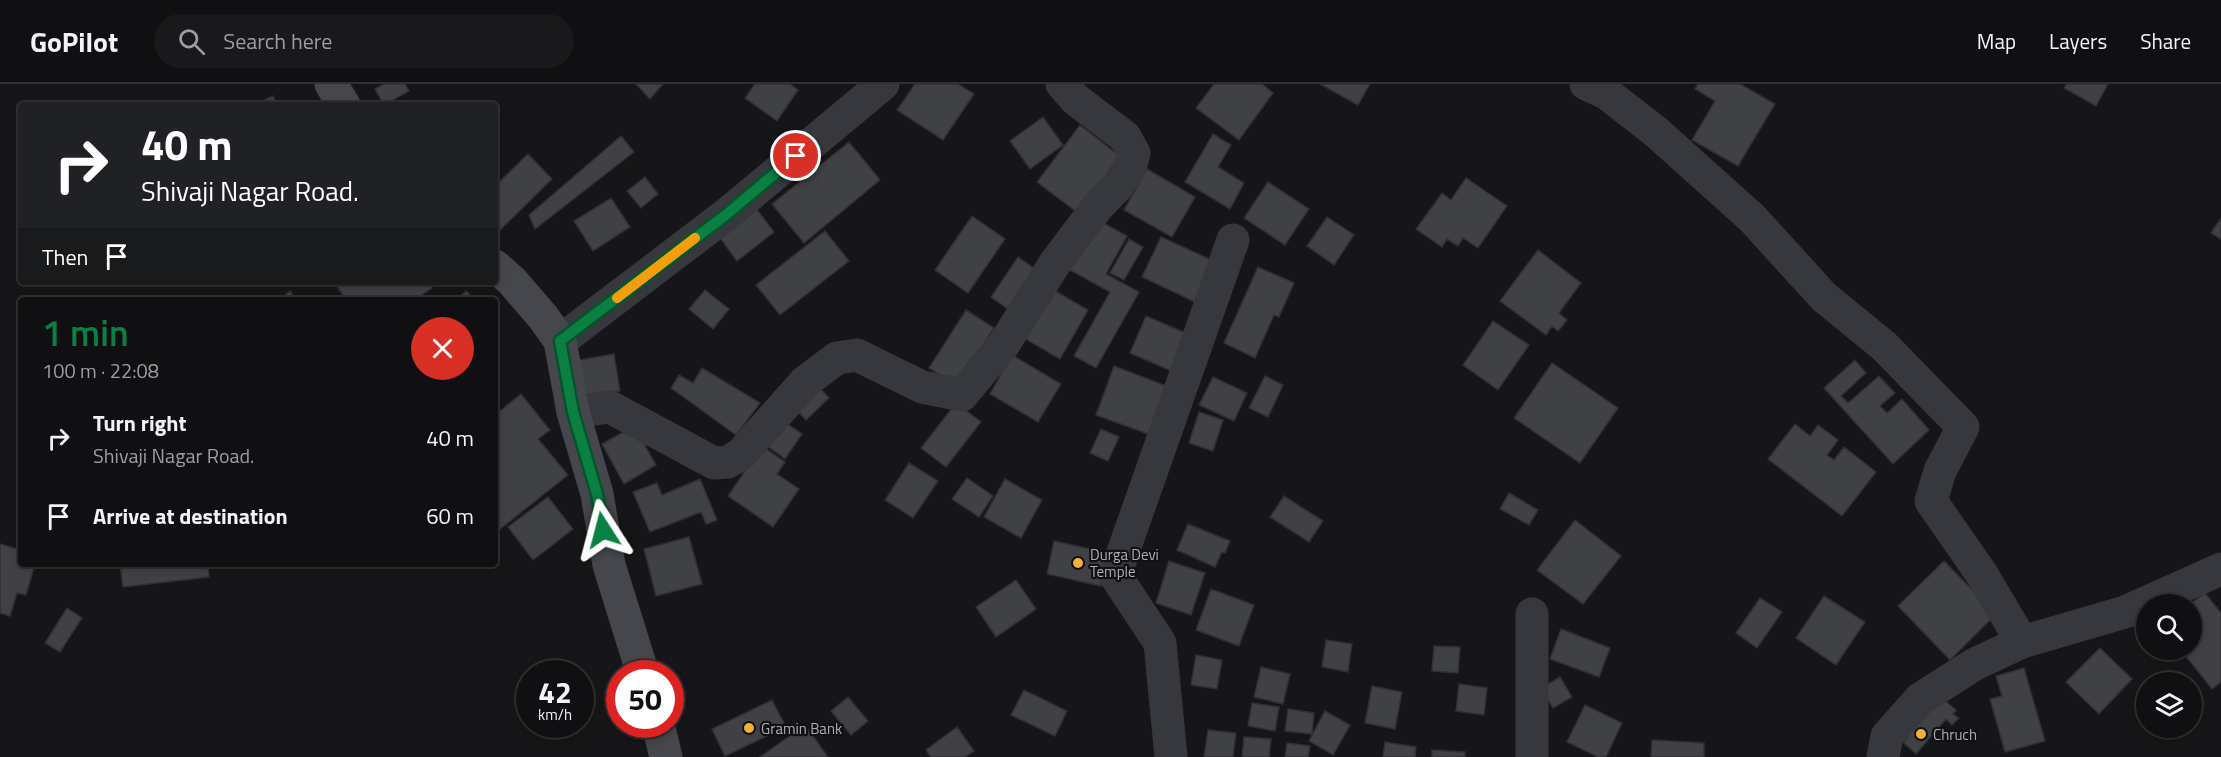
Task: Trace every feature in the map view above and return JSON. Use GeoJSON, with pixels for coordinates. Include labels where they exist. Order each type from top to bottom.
{"type":"FeatureCollection","features":[{"type":"Feature","properties":{"kind":"main road"},"geometry":{"type":"LineString","coordinates":[[331,84],[342,102]]}},
{"type":"Feature","properties":{"kind":"main road"},"geometry":{"type":"LineString","coordinates":[[498,269],[512,281],[543,317],[560,341],[573,412],[597,494],[609,565],[639,660]]}},
{"type":"Feature","properties":{"kind":"main road"},"geometry":{"type":"LineString","coordinates":[[661,738],[666,757]]}},
{"type":"Feature","properties":{"kind":"street"},"geometry":{"type":"LineString","coordinates":[[560,341],[727,214],[883,84]]}},
{"type":"Feature","properties":{"kind":"street"},"geometry":{"type":"LineString","coordinates":[[573,412],[610,407],[714,463],[728,462],[741,454],[806,382],[837,358],[857,356],[922,387],[962,395],[1004,344],[1055,263],[1099,205],[1117,187],[1131,165],[1134,153],[1125,137],[1075,99],[1062,84]]}},
{"type":"Feature","properties":{"kind":"street"},"geometry":{"type":"LineString","coordinates":[[1601,87],[1655,131],[1752,218],[1824,297],[1884,346],[1963,427],[1940,471],[1931,501],[1981,573],[2022,642]]}},
{"type":"Feature","properties":{"kind":"street"},"geometry":{"type":"LineString","coordinates":[[1171,757],[1160,643],[1115,575],[1233,240]]}},
{"type":"Feature","properties":{"kind":"street"},"geometry":{"type":"LineString","coordinates":[[1883,757],[1887,736],[1920,699],[1975,664],[2022,642],[2125,612],[2221,569]]}},
{"type":"Feature","properties":{"kind":"street"},"geometry":{"type":"LineString","coordinates":[[1532,614],[1532,757]]}},
{"type":"Feature","properties":{"kind":"building"},"geometry":{"type":"Polygon","coordinates":[[[384,84],[405,84],[409,91],[389,102],[382,102],[375,89],[384,84]]]}},
{"type":"Feature","properties":{"kind":"building"},"geometry":{"type":"Polygon","coordinates":[[[636,84],[663,84],[650,99],[636,84]]]}},
{"type":"Feature","properties":{"kind":"building"},"geometry":{"type":"Polygon","coordinates":[[[755,84],[790,84],[798,90],[777,121],[745,98],[755,84]]]}},
{"type":"Feature","properties":{"kind":"building"},"geometry":{"type":"Polygon","coordinates":[[[915,84],[958,84],[974,94],[943,140],[897,110],[915,84]]]}},
{"type":"Feature","properties":{"kind":"building"},"geometry":{"type":"Polygon","coordinates":[[[1214,84],[1262,84],[1273,93],[1239,140],[1196,108],[1214,84]]]}},
{"type":"Feature","properties":{"kind":"building"},"geometry":{"type":"Polygon","coordinates":[[[1320,84],[1370,84],[1358,105],[1320,84]]]}},
{"type":"Feature","properties":{"kind":"building"},"geometry":{"type":"Polygon","coordinates":[[[1698,84],[1740,84],[1775,104],[1738,166],[1692,140],[1715,101],[1695,89],[1698,84]]]}},
{"type":"Feature","properties":{"kind":"building"},"geometry":{"type":"Polygon","coordinates":[[[2067,84],[2108,84],[2096,106],[2064,88],[2067,84]]]}},
{"type":"Feature","properties":{"kind":"building"},"geometry":{"type":"Polygon","coordinates":[[[273,96],[276,102],[260,102],[273,96]]]}},
{"type":"Feature","properties":{"kind":"building"},"geometry":{"type":"Polygon","coordinates":[[[1043,117],[1063,145],[1030,169],[1010,141],[1043,117]]]}},
{"type":"Feature","properties":{"kind":"building"},"geometry":{"type":"Polygon","coordinates":[[[1080,125],[1121,157],[1078,213],[1037,182],[1080,125]]]}},
{"type":"Feature","properties":{"kind":"building"},"geometry":{"type":"Polygon","coordinates":[[[1213,134],[1231,145],[1218,167],[1244,183],[1230,209],[1185,182],[1213,134]]]}},
{"type":"Feature","properties":{"kind":"building"},"geometry":{"type":"Polygon","coordinates":[[[621,136],[634,152],[535,229],[529,215],[621,136]]]}},
{"type":"Feature","properties":{"kind":"building"},"geometry":{"type":"Polygon","coordinates":[[[849,142],[880,180],[804,243],[772,204],[849,142]]]}},
{"type":"Feature","properties":{"kind":"building"},"geometry":{"type":"Polygon","coordinates":[[[528,154],[552,179],[498,232],[498,183],[528,154]]]}},
{"type":"Feature","properties":{"kind":"building"},"geometry":{"type":"Polygon","coordinates":[[[1147,169],[1195,197],[1172,237],[1124,210],[1147,169]]]}},
{"type":"Feature","properties":{"kind":"building"},"geometry":{"type":"Polygon","coordinates":[[[645,177],[658,194],[641,208],[627,191],[645,177]]]}},
{"type":"Feature","properties":{"kind":"building"},"geometry":{"type":"Polygon","coordinates":[[[1466,178],[1507,206],[1478,248],[1463,238],[1458,246],[1447,239],[1442,247],[1416,229],[1442,193],[1451,200],[1466,178]]]}},
{"type":"Feature","properties":{"kind":"building"},"geometry":{"type":"Polygon","coordinates":[[[1268,182],[1309,209],[1285,245],[1244,218],[1268,182]]]}},
{"type":"Feature","properties":{"kind":"building"},"geometry":{"type":"Polygon","coordinates":[[[611,198],[630,227],[593,251],[574,221],[611,198]]]}},
{"type":"Feature","properties":{"kind":"building"},"geometry":{"type":"Polygon","coordinates":[[[755,207],[774,232],[737,261],[718,235],[755,207]]]}},
{"type":"Feature","properties":{"kind":"building"},"geometry":{"type":"Polygon","coordinates":[[[972,216],[1005,239],[968,293],[935,270],[972,216]]]}},
{"type":"Feature","properties":{"kind":"building"},"geometry":{"type":"Polygon","coordinates":[[[1327,217],[1354,235],[1334,265],[1307,246],[1327,217]]]}},
{"type":"Feature","properties":{"kind":"building"},"geometry":{"type":"Polygon","coordinates":[[[2221,218],[2221,239],[2211,233],[2221,218]]]}},
{"type":"Feature","properties":{"kind":"building"},"geometry":{"type":"Polygon","coordinates":[[[1096,219],[1127,236],[1106,274],[1139,292],[1096,368],[1074,356],[1110,292],[1068,269],[1096,219]]]}},
{"type":"Feature","properties":{"kind":"building"},"geometry":{"type":"Polygon","coordinates":[[[825,231],[849,261],[780,315],[756,285],[825,231]]]}},
{"type":"Feature","properties":{"kind":"building"},"geometry":{"type":"Polygon","coordinates":[[[1161,237],[1216,262],[1197,303],[1142,277],[1161,237]]]}},
{"type":"Feature","properties":{"kind":"building"},"geometry":{"type":"Polygon","coordinates":[[[1129,239],[1143,247],[1124,280],[1110,273],[1129,239]]]}},
{"type":"Feature","properties":{"kind":"building"},"geometry":{"type":"Polygon","coordinates":[[[1538,250],[1581,283],[1559,313],[1567,320],[1558,331],[1552,326],[1546,335],[1500,301],[1538,250]]]}},
{"type":"Feature","properties":{"kind":"building"},"geometry":{"type":"Polygon","coordinates":[[[1018,257],[1035,269],[1008,309],[991,297],[1018,257]]]}},
{"type":"Feature","properties":{"kind":"building"},"geometry":{"type":"Polygon","coordinates":[[[1258,267],[1294,283],[1279,317],[1274,315],[1255,358],[1224,343],[1258,267]]]}},
{"type":"Feature","properties":{"kind":"building"},"geometry":{"type":"Polygon","coordinates":[[[336,285],[430,285],[432,288],[418,297],[344,297],[336,285]]]}},
{"type":"Feature","properties":{"kind":"building"},"geometry":{"type":"Polygon","coordinates":[[[1045,285],[1088,310],[1060,359],[1017,334],[1045,285]]]}},
{"type":"Feature","properties":{"kind":"building"},"geometry":{"type":"Polygon","coordinates":[[[705,290],[729,309],[713,329],[689,309],[705,290]]]}},
{"type":"Feature","properties":{"kind":"building"},"geometry":{"type":"Polygon","coordinates":[[[290,291],[294,297],[283,297],[290,291]]]}},
{"type":"Feature","properties":{"kind":"building"},"geometry":{"type":"Polygon","coordinates":[[[466,291],[472,297],[460,297],[466,291]]]}},
{"type":"Feature","properties":{"kind":"building"},"geometry":{"type":"Polygon","coordinates":[[[966,310],[994,328],[957,386],[929,368],[966,310]]]}},
{"type":"Feature","properties":{"kind":"building"},"geometry":{"type":"Polygon","coordinates":[[[1146,316],[1190,335],[1174,372],[1130,353],[1146,316]]]}},
{"type":"Feature","properties":{"kind":"building"},"geometry":{"type":"Polygon","coordinates":[[[1493,321],[1529,345],[1498,390],[1463,365],[1493,321]]]}},
{"type":"Feature","properties":{"kind":"building"},"geometry":{"type":"Polygon","coordinates":[[[614,354],[620,391],[585,396],[579,360],[614,354]]]}},
{"type":"Feature","properties":{"kind":"building"},"geometry":{"type":"Polygon","coordinates":[[[1012,355],[1061,384],[1038,422],[990,394],[1012,355]]]}},
{"type":"Feature","properties":{"kind":"building"},"geometry":{"type":"Polygon","coordinates":[[[1855,360],[1866,373],[1841,396],[1848,403],[1879,376],[1895,393],[1880,406],[1887,413],[1902,399],[1929,430],[1893,464],[1824,388],[1855,360]]]}},
{"type":"Feature","properties":{"kind":"building"},"geometry":{"type":"Polygon","coordinates":[[[1552,363],[1618,408],[1580,463],[1514,418],[1552,363]]]}},
{"type":"Feature","properties":{"kind":"building"},"geometry":{"type":"Polygon","coordinates":[[[1114,366],[1169,387],[1151,435],[1096,415],[1114,366]]]}},
{"type":"Feature","properties":{"kind":"building"},"geometry":{"type":"Polygon","coordinates":[[[702,368],[760,403],[736,435],[671,388],[679,375],[693,383],[702,368]]]}},
{"type":"Feature","properties":{"kind":"building"},"geometry":{"type":"Polygon","coordinates":[[[1265,376],[1283,385],[1268,417],[1249,408],[1265,376]]]}},
{"type":"Feature","properties":{"kind":"building"},"geometry":{"type":"Polygon","coordinates":[[[1213,377],[1247,393],[1234,421],[1199,405],[1213,377]]]}},
{"type":"Feature","properties":{"kind":"building"},"geometry":{"type":"Polygon","coordinates":[[[817,385],[829,398],[806,420],[793,406],[817,385]]]}},
{"type":"Feature","properties":{"kind":"building"},"geometry":{"type":"Polygon","coordinates":[[[521,394],[550,430],[538,439],[568,475],[498,531],[498,413],[521,394]]]}},
{"type":"Feature","properties":{"kind":"building"},"geometry":{"type":"Polygon","coordinates":[[[956,403],[981,422],[946,467],[921,448],[956,403]]]}},
{"type":"Feature","properties":{"kind":"building"},"geometry":{"type":"Polygon","coordinates":[[[1199,412],[1223,420],[1213,451],[1189,443],[1199,412]]]}},
{"type":"Feature","properties":{"kind":"building"},"geometry":{"type":"Polygon","coordinates":[[[779,418],[802,434],[785,459],[762,442],[779,418]]]}},
{"type":"Feature","properties":{"kind":"building"},"geometry":{"type":"Polygon","coordinates":[[[1795,424],[1810,436],[1818,425],[1838,440],[1827,455],[1834,460],[1844,447],[1876,472],[1842,516],[1768,459],[1795,424]]]}},
{"type":"Feature","properties":{"kind":"building"},"geometry":{"type":"Polygon","coordinates":[[[634,426],[656,465],[624,484],[602,444],[634,426]]]}},
{"type":"Feature","properties":{"kind":"building"},"geometry":{"type":"Polygon","coordinates":[[[1101,429],[1119,437],[1108,461],[1090,453],[1101,429]]]}},
{"type":"Feature","properties":{"kind":"building"},"geometry":{"type":"Polygon","coordinates":[[[762,446],[785,462],[777,474],[799,489],[773,527],[728,496],[762,446]]]}},
{"type":"Feature","properties":{"kind":"building"},"geometry":{"type":"Polygon","coordinates":[[[909,463],[938,481],[913,518],[885,500],[909,463]]]}},
{"type":"Feature","properties":{"kind":"building"},"geometry":{"type":"Polygon","coordinates":[[[967,478],[993,496],[979,517],[952,499],[967,478]]]}},
{"type":"Feature","properties":{"kind":"building"},"geometry":{"type":"Polygon","coordinates":[[[700,479],[717,520],[706,524],[701,512],[650,532],[633,492],[657,483],[662,495],[700,479]]]}},
{"type":"Feature","properties":{"kind":"building"},"geometry":{"type":"Polygon","coordinates":[[[1005,479],[1042,500],[1021,538],[984,517],[1005,479]]]}},
{"type":"Feature","properties":{"kind":"building"},"geometry":{"type":"Polygon","coordinates":[[[1509,493],[1538,510],[1529,525],[1500,509],[1509,493]]]}},
{"type":"Feature","properties":{"kind":"building"},"geometry":{"type":"Polygon","coordinates":[[[1284,496],[1323,521],[1309,542],[1270,517],[1284,496]]]}},
{"type":"Feature","properties":{"kind":"building"},"geometry":{"type":"Polygon","coordinates":[[[548,497],[573,529],[533,560],[508,527],[548,497]]]}},
{"type":"Feature","properties":{"kind":"building"},"geometry":{"type":"Polygon","coordinates":[[[1575,520],[1621,556],[1583,604],[1537,570],[1575,520]]]}},
{"type":"Feature","properties":{"kind":"building"},"geometry":{"type":"Polygon","coordinates":[[[1188,524],[1230,541],[1215,567],[1177,550],[1188,524]]]}},
{"type":"Feature","properties":{"kind":"building"},"geometry":{"type":"Polygon","coordinates":[[[689,537],[702,584],[656,596],[644,549],[689,537]]]}},
{"type":"Feature","properties":{"kind":"building","name":"Durga Devi Temple"},"geometry":{"type":"Polygon","coordinates":[[[1054,541],[1108,553],[1101,586],[1047,574],[1054,541]]]}},
{"type":"Feature","properties":{"kind":"building"},"geometry":{"type":"Polygon","coordinates":[[[0,544],[18,549],[18,567],[34,567],[26,595],[17,593],[10,616],[0,613],[0,544]]]}},
{"type":"Feature","properties":{"kind":"building"},"geometry":{"type":"Polygon","coordinates":[[[1169,561],[1205,573],[1191,615],[1156,603],[1169,561]]]}},
{"type":"Feature","properties":{"kind":"building"},"geometry":{"type":"Polygon","coordinates":[[[1944,561],[1996,614],[1950,660],[1898,606],[1944,561]]]}},
{"type":"Feature","properties":{"kind":"building"},"geometry":{"type":"Polygon","coordinates":[[[120,567],[208,567],[209,577],[123,587],[120,567]]]}},
{"type":"Feature","properties":{"kind":"building"},"geometry":{"type":"Polygon","coordinates":[[[1016,580],[1036,609],[996,637],[976,607],[1016,580]]]}},
{"type":"Feature","properties":{"kind":"building"},"geometry":{"type":"Polygon","coordinates":[[[1211,589],[1254,605],[1239,646],[1196,630],[1211,589]]]}},
{"type":"Feature","properties":{"kind":"building"},"geometry":{"type":"Polygon","coordinates":[[[2205,593],[2221,613],[2221,682],[2212,689],[2202,676],[2202,672],[2198,672],[2189,660],[2202,660],[2202,595],[2205,593]]]}},
{"type":"Feature","properties":{"kind":"building"},"geometry":{"type":"Polygon","coordinates":[[[1824,596],[1865,622],[1836,665],[1796,638],[1824,596]]]}},
{"type":"Feature","properties":{"kind":"building"},"geometry":{"type":"Polygon","coordinates":[[[1760,598],[1782,612],[1757,648],[1736,633],[1760,598]]]}},
{"type":"Feature","properties":{"kind":"building"},"geometry":{"type":"Polygon","coordinates":[[[67,608],[82,618],[60,652],[45,643],[67,608]]]}},
{"type":"Feature","properties":{"kind":"building"},"geometry":{"type":"Polygon","coordinates":[[[1561,629],[1610,648],[1599,677],[1550,659],[1561,629]]]}},
{"type":"Feature","properties":{"kind":"building"},"geometry":{"type":"Polygon","coordinates":[[[1326,640],[1352,644],[1348,672],[1322,667],[1326,640]]]}},
{"type":"Feature","properties":{"kind":"building"},"geometry":{"type":"Polygon","coordinates":[[[1434,646],[1460,647],[1458,673],[1432,671],[1434,646]]]}},
{"type":"Feature","properties":{"kind":"building"},"geometry":{"type":"Polygon","coordinates":[[[2100,648],[2132,679],[2099,714],[2066,682],[2100,648]]]}},
{"type":"Feature","properties":{"kind":"building"},"geometry":{"type":"Polygon","coordinates":[[[1196,655],[1222,660],[1217,689],[1191,685],[1196,655]]]}},
{"type":"Feature","properties":{"kind":"building"},"geometry":{"type":"Polygon","coordinates":[[[1261,667],[1290,674],[1283,704],[1254,697],[1261,667]]]}},
{"type":"Feature","properties":{"kind":"building"},"geometry":{"type":"Polygon","coordinates":[[[2024,668],[2045,741],[2005,752],[1990,699],[2002,696],[1996,676],[2024,668]]]}},
{"type":"Feature","properties":{"kind":"building"},"geometry":{"type":"Polygon","coordinates":[[[1560,677],[1572,697],[1553,708],[1541,688],[1560,677]]]}},
{"type":"Feature","properties":{"kind":"building"},"geometry":{"type":"Polygon","coordinates":[[[1459,684],[1487,688],[1484,715],[1456,711],[1459,684]]]}},
{"type":"Feature","properties":{"kind":"building"},"geometry":{"type":"Polygon","coordinates":[[[1372,686],[1402,692],[1395,729],[1365,723],[1372,686]]]}},
{"type":"Feature","properties":{"kind":"building"},"geometry":{"type":"Polygon","coordinates":[[[1024,690],[1067,711],[1055,736],[1011,715],[1024,690]]]}},
{"type":"Feature","properties":{"kind":"building"},"geometry":{"type":"Polygon","coordinates":[[[848,697],[868,721],[851,735],[831,711],[848,697]]]}},
{"type":"Feature","properties":{"kind":"building","name":"Chruch"},"geometry":{"type":"Polygon","coordinates":[[[1942,698],[1956,710],[1953,714],[1959,718],[1952,725],[1946,719],[1916,754],[1904,743],[1922,711],[1942,698]]]}},
{"type":"Feature","properties":{"kind":"building","name":"Gramin Bank"},"geometry":{"type":"Polygon","coordinates":[[[772,700],[786,727],[725,756],[712,729],[772,700]]]}},
{"type":"Feature","properties":{"kind":"building"},"geometry":{"type":"Polygon","coordinates":[[[1252,703],[1279,707],[1275,731],[1248,726],[1252,703]]]}},
{"type":"Feature","properties":{"kind":"building"},"geometry":{"type":"Polygon","coordinates":[[[1585,705],[1622,723],[1606,757],[1598,757],[1567,742],[1585,705]]]}},
{"type":"Feature","properties":{"kind":"building"},"geometry":{"type":"Polygon","coordinates":[[[1288,709],[1314,713],[1312,734],[1285,731],[1288,709]]]}},
{"type":"Feature","properties":{"kind":"building"},"geometry":{"type":"Polygon","coordinates":[[[1325,711],[1350,725],[1333,755],[1309,741],[1325,711]]]}},
{"type":"Feature","properties":{"kind":"building"},"geometry":{"type":"Polygon","coordinates":[[[805,725],[828,757],[760,757],[805,725]]]}},
{"type":"Feature","properties":{"kind":"building"},"geometry":{"type":"Polygon","coordinates":[[[957,727],[974,751],[965,757],[931,757],[926,750],[957,727]]]}},
{"type":"Feature","properties":{"kind":"building"},"geometry":{"type":"Polygon","coordinates":[[[1208,730],[1236,733],[1233,757],[1204,757],[1208,730]]]}},
{"type":"Feature","properties":{"kind":"building"},"geometry":{"type":"Polygon","coordinates":[[[1244,737],[1271,739],[1269,757],[1242,757],[1244,737]]]}},
{"type":"Feature","properties":{"kind":"building"},"geometry":{"type":"Polygon","coordinates":[[[1652,740],[1704,743],[1704,757],[1651,757],[1652,740]]]}},
{"type":"Feature","properties":{"kind":"building"},"geometry":{"type":"Polygon","coordinates":[[[1385,742],[1416,747],[1415,757],[1383,757],[1385,742]]]}},
{"type":"Feature","properties":{"kind":"building"},"geometry":{"type":"Polygon","coordinates":[[[1287,743],[1310,746],[1308,757],[1285,757],[1287,743]]]}},
{"type":"Feature","properties":{"kind":"building"},"geometry":{"type":"Polygon","coordinates":[[[1432,750],[1465,752],[1465,757],[1432,757],[1432,750]]]}},
{"type":"Feature","properties":{"kind":"slow traffic"},"geometry":{"type":"LineString","coordinates":[[617,298],[695,238]]}},
{"type":"Feature","properties":{"kind":"place","name":"Durga Devi Temple"},"geometry":{"type":"Point","coordinates":[1078,563]}},
{"type":"Feature","properties":{"kind":"place","name":"Gramin Bank"},"geometry":{"type":"Point","coordinates":[749,728]}},
{"type":"Feature","properties":{"kind":"place","name":"Chruch"},"geometry":{"type":"Point","coordinates":[1921,734]}},
{"type":"Feature","properties":{"kind":"route"},"geometry":{"type":"LineString","coordinates":[[603,530],[597,494],[573,412],[560,341],[727,214],[796,156]]}}]}
